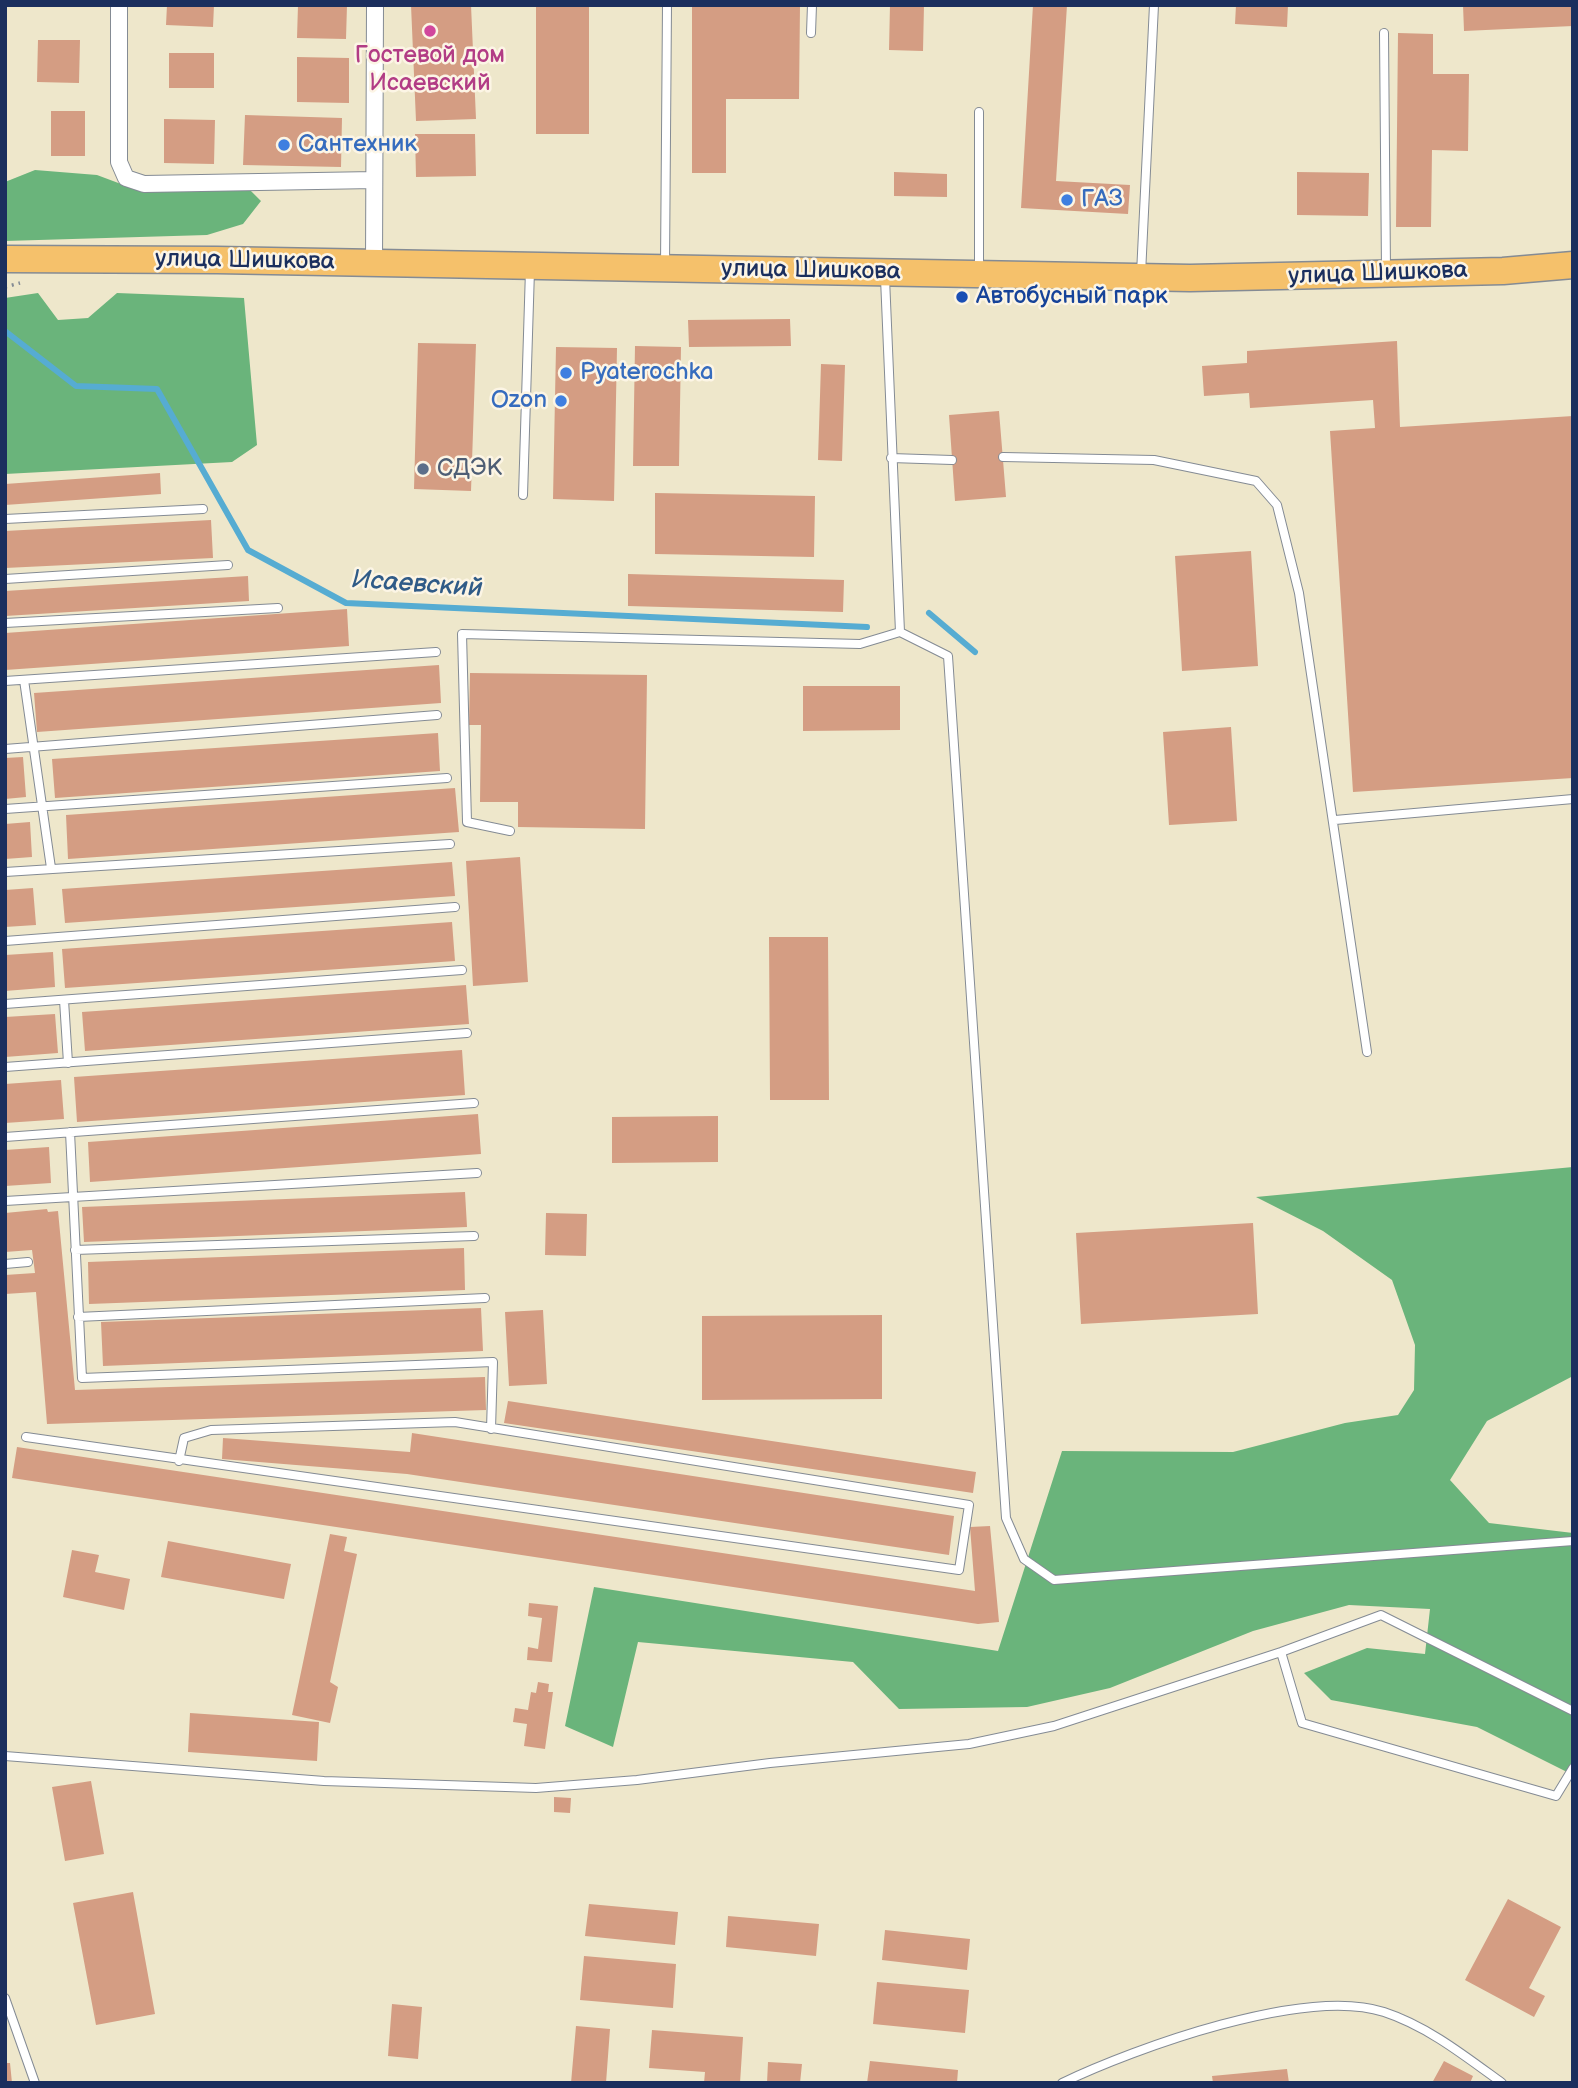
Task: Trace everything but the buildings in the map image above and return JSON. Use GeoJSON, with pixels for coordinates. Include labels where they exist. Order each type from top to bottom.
{"type":"FeatureCollection","features":[{"type":"Feature","properties":{"kind":"main road","name":"улица Шишкова"},"geometry":{"type":"LineString","coordinates":[[5,260],[50,258],[1141,276],[1386,274],[1573,265]]}},
{"type":"Feature","properties":{"kind":"main road","name":"улица Шишкова"},"geometry":{"type":"LineString","coordinates":[[5,269],[50,258]]}},
{"type":"Feature","properties":{"kind":"street"},"geometry":{"type":"LineString","coordinates":[[119,5],[119,162],[126,178],[144,184],[374,180]]}},
{"type":"Feature","properties":{"kind":"street"},"geometry":{"type":"LineString","coordinates":[[374,264],[375,5]]}},
{"type":"Feature","properties":{"kind":"lane"},"geometry":{"type":"LineString","coordinates":[[665,268],[667,5]]}},
{"type":"Feature","properties":{"kind":"lane"},"geometry":{"type":"LineString","coordinates":[[811,5],[811,33]]}},
{"type":"Feature","properties":{"kind":"lane"},"geometry":{"type":"LineString","coordinates":[[1141,276],[1154,5]]}},
{"type":"Feature","properties":{"kind":"lane"},"geometry":{"type":"LineString","coordinates":[[1384,33],[1386,274]]}},
{"type":"Feature","properties":{"kind":"lane"},"geometry":{"type":"LineString","coordinates":[[979,111],[979,272]]}},
{"type":"Feature","properties":{"kind":"lane"},"geometry":{"type":"LineString","coordinates":[[523,495],[530,267]]}},
{"type":"Feature","properties":{"kind":"lane"},"geometry":{"type":"LineString","coordinates":[[885,271],[900,632]]}},
{"type":"Feature","properties":{"kind":"lane"},"geometry":{"type":"LineString","coordinates":[[1003,457],[1154,460],[1256,481],[1277,505],[1299,593],[1335,820],[1367,1052]]}},
{"type":"Feature","properties":{"kind":"lane"},"geometry":{"type":"LineString","coordinates":[[891,458],[952,460]]}},
{"type":"Feature","properties":{"kind":"lane"},"geometry":{"type":"LineString","coordinates":[[5,519],[202,509]]}},
{"type":"Feature","properties":{"kind":"lane"},"geometry":{"type":"LineString","coordinates":[[5,579],[228,565]]}},
{"type":"Feature","properties":{"kind":"lane"},"geometry":{"type":"LineString","coordinates":[[5,623],[278,608]]}},
{"type":"Feature","properties":{"kind":"lane"},"geometry":{"type":"LineString","coordinates":[[510,831],[467,822],[462,634],[860,644],[900,632],[947,656],[1006,1518],[1024,1559],[1054,1580],[1573,1541]]}},
{"type":"Feature","properties":{"kind":"lane"},"geometry":{"type":"LineString","coordinates":[[5,681],[436,652]]}},
{"type":"Feature","properties":{"kind":"lane"},"geometry":{"type":"LineString","coordinates":[[24,680],[31,748],[44,806],[51,868]]}},
{"type":"Feature","properties":{"kind":"lane"},"geometry":{"type":"LineString","coordinates":[[5,750],[437,715]]}},
{"type":"Feature","properties":{"kind":"lane"},"geometry":{"type":"LineString","coordinates":[[5,809],[447,778]]}},
{"type":"Feature","properties":{"kind":"lane"},"geometry":{"type":"LineString","coordinates":[[1335,820],[1573,799]]}},
{"type":"Feature","properties":{"kind":"lane"},"geometry":{"type":"LineString","coordinates":[[5,872],[450,844]]}},
{"type":"Feature","properties":{"kind":"lane"},"geometry":{"type":"LineString","coordinates":[[5,941],[455,907]]}},
{"type":"Feature","properties":{"kind":"lane"},"geometry":{"type":"LineString","coordinates":[[5,1004],[462,970]]}},
{"type":"Feature","properties":{"kind":"lane"},"geometry":{"type":"LineString","coordinates":[[64,1000],[68,1063]]}},
{"type":"Feature","properties":{"kind":"lane"},"geometry":{"type":"LineString","coordinates":[[5,1067],[467,1033]]}},
{"type":"Feature","properties":{"kind":"lane"},"geometry":{"type":"LineString","coordinates":[[5,1137],[474,1103]]}},
{"type":"Feature","properties":{"kind":"lane"},"geometry":{"type":"LineString","coordinates":[[70,1132],[71,1196],[82,1378],[493,1362],[491,1429]]}},
{"type":"Feature","properties":{"kind":"lane"},"geometry":{"type":"LineString","coordinates":[[5,1201],[477,1173]]}},
{"type":"Feature","properties":{"kind":"lane"},"geometry":{"type":"LineString","coordinates":[[75,1250],[474,1236]]}},
{"type":"Feature","properties":{"kind":"lane"},"geometry":{"type":"LineString","coordinates":[[5,1264],[28,1262]]}},
{"type":"Feature","properties":{"kind":"lane"},"geometry":{"type":"LineString","coordinates":[[78,1317],[485,1298]]}},
{"type":"Feature","properties":{"kind":"lane"},"geometry":{"type":"LineString","coordinates":[[26,1437],[179,1461],[960,1570],[969,1505],[455,1422],[211,1430],[184,1438],[179,1461]]}},
{"type":"Feature","properties":{"kind":"lane"},"geometry":{"type":"LineString","coordinates":[[5,1756],[324,1781],[536,1788],[625,1782],[969,1744],[1054,1726],[1281,1653],[1381,1615],[1573,1711]]}},
{"type":"Feature","properties":{"kind":"lane"},"geometry":{"type":"LineString","coordinates":[[1281,1653],[1302,1723],[1556,1797],[1573,1768]]}},
{"type":"Feature","properties":{"kind":"lane"},"geometry":{"type":"LineString","coordinates":[[5,1998],[36,2083]]}},
{"type":"Feature","properties":{"kind":"lane"},"geometry":{"type":"LineString","coordinates":[[1062,2083],[1109,2060],[1293,2007],[1382,2011],[1432,2035],[1502,2083]]}},
{"type":"Feature","properties":{"kind":"green space"},"geometry":{"type":"Polygon","coordinates":[[[35,170],[97,175],[121,184],[144,187],[246,186],[261,201],[243,224],[207,235],[5,241],[5,182],[35,170]]]}},
{"type":"Feature","properties":{"kind":"green space"},"geometry":{"type":"Polygon","coordinates":[[[38,293],[58,320],[88,318],[117,293],[244,298],[257,445],[232,462],[5,474],[5,298],[38,293]]]}},
{"type":"Feature","properties":{"kind":"green space"},"geometry":{"type":"Polygon","coordinates":[[[1573,1167],[1573,1376],[1487,1421],[1450,1480],[1489,1523],[1573,1533],[1573,1775],[1477,1727],[1331,1700],[1304,1673],[1367,1648],[1425,1654],[1430,1609],[1349,1605],[1253,1631],[1110,1688],[1027,1707],[899,1709],[853,1662],[638,1642],[613,1747],[565,1726],[594,1587],[998,1651],[1062,1451],[1233,1452],[1345,1423],[1398,1415],[1414,1390],[1415,1345],[1392,1280],[1323,1231],[1256,1197],[1573,1167]]]}},
{"type":"Feature","properties":{"kind":"waterway","name":"Исаевский"},"geometry":{"type":"LineString","coordinates":[[5,331],[76,386],[157,389],[248,550],[346,603],[867,627]]}},
{"type":"Feature","properties":{"kind":"waterway","name":"Исаевский"},"geometry":{"type":"LineString","coordinates":[[929,613],[975,652]]}},
{"type":"Feature","properties":{"kind":"place","name":"Гостевой дом Исаевский"},"geometry":{"type":"Point","coordinates":[430,31]}},
{"type":"Feature","properties":{"kind":"place","name":"Сантехник"},"geometry":{"type":"Point","coordinates":[284,145]}},
{"type":"Feature","properties":{"kind":"place","name":"ГАЗ"},"geometry":{"type":"Point","coordinates":[1067,200]}},
{"type":"Feature","properties":{"kind":"place","name":"Автобусный парк"},"geometry":{"type":"Point","coordinates":[962,297]}},
{"type":"Feature","properties":{"kind":"place","name":"Pyaterochka"},"geometry":{"type":"Point","coordinates":[566,373]}},
{"type":"Feature","properties":{"kind":"place","name":"Ozon"},"geometry":{"type":"Point","coordinates":[561,401]}},
{"type":"Feature","properties":{"kind":"place","name":"СДЭК"},"geometry":{"type":"Point","coordinates":[423,469]}}]}
